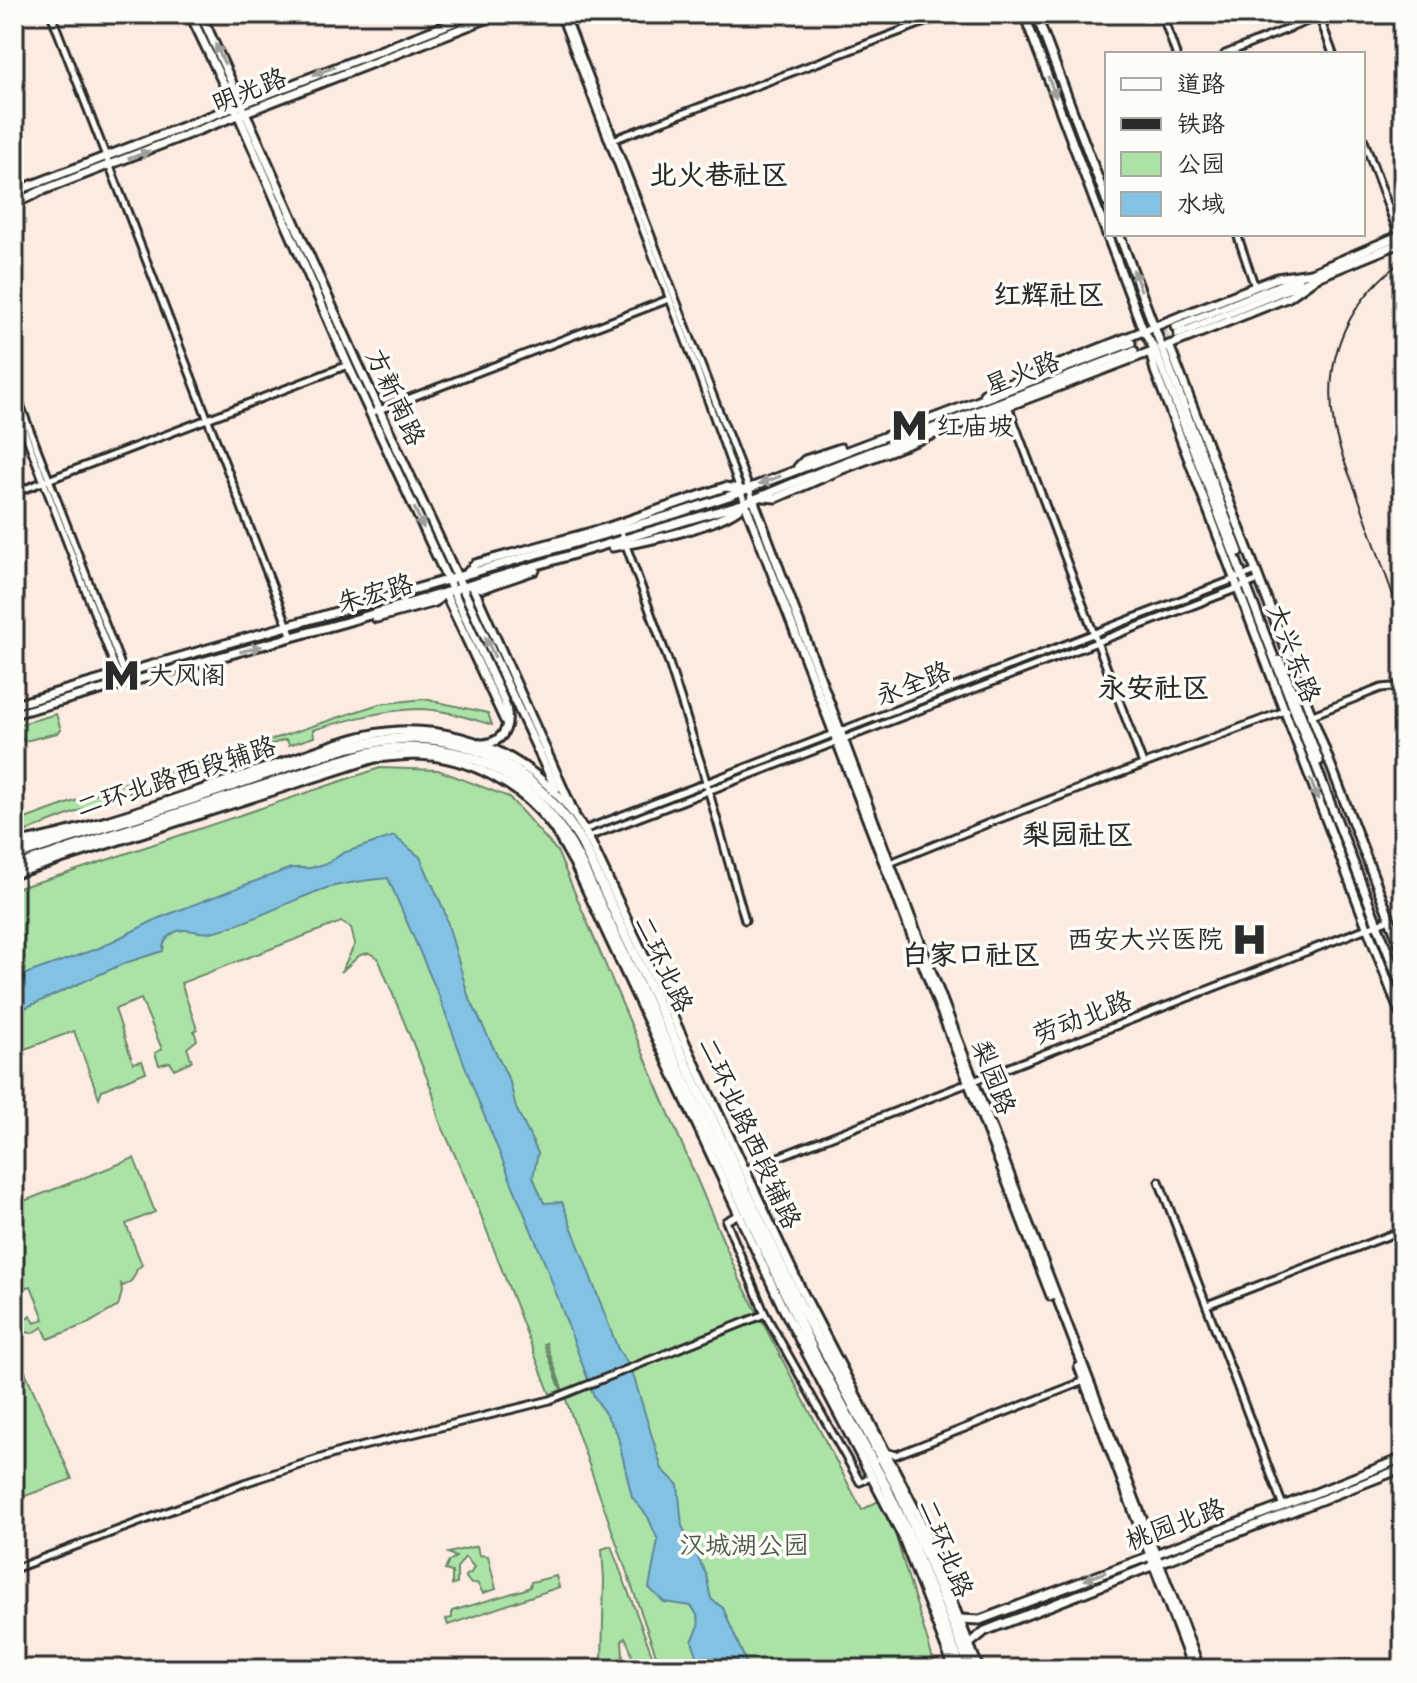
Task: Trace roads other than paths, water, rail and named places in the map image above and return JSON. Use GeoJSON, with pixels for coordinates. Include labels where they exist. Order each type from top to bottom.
{"type":"FeatureCollection","features":[{"type":"Feature","properties":{"kind":"highway","name":"二环北路"},"geometry":{"type":"LineString","coordinates":[[14,856],[55,839],[330,754],[395,739],[428,739],[467,747],[524,774],[569,820],[582,843],[795,1295],[883,1453],[971,1669]]}},
{"type":"Feature","properties":{"kind":"highway","name":"二环北路"},"geometry":{"type":"LineString","coordinates":[[14,867],[375,751],[402,748],[447,751],[483,762],[537,797],[561,825],[580,862],[815,1355],[886,1487],[912,1543],[961,1669]]}},
{"type":"Feature","properties":{"kind":"highway"},"geometry":{"type":"LineString","coordinates":[[14,845],[55,839]]}},
{"type":"Feature","properties":{"kind":"main road","name":"方新南路"},"geometry":{"type":"LineString","coordinates":[[190,14],[461,575],[463,588],[558,794]]}},
{"type":"Feature","properties":{"kind":"main road"},"geometry":{"type":"LineString","coordinates":[[201,14],[243,103]]}},
{"type":"Feature","properties":{"kind":"main road","name":"明光路"},"geometry":{"type":"LineString","coordinates":[[14,204],[239,111],[243,103],[475,14]]}},
{"type":"Feature","properties":{"kind":"main road","name":"明光路"},"geometry":{"type":"LineString","coordinates":[[14,192],[499,14]]}},
{"type":"Feature","properties":{"kind":"main road","name":"大兴东路"},"geometry":{"type":"LineString","coordinates":[[1024,14],[1105,229]]}},
{"type":"Feature","properties":{"kind":"main road"},"geometry":{"type":"LineString","coordinates":[[1036,14],[1105,197]]}},
{"type":"Feature","properties":{"kind":"main road","name":"方新南路"},"geometry":{"type":"LineString","coordinates":[[239,111],[502,710],[506,724],[504,733],[492,743],[482,744]]}},
{"type":"Feature","properties":{"kind":"main road","name":"大兴东路"},"geometry":{"type":"LineString","coordinates":[[1108,236],[1143,330],[1162,348]]}},
{"type":"Feature","properties":{"kind":"main road","name":"大兴东路"},"geometry":{"type":"LineString","coordinates":[[1120,236],[1243,581],[1403,980]]}},
{"type":"Feature","properties":{"kind":"main road"},"geometry":{"type":"LineString","coordinates":[[1177,330],[1312,277],[1402,237]]}},
{"type":"Feature","properties":{"kind":"main road"},"geometry":{"type":"LineString","coordinates":[[794,471],[805,460],[1277,278],[1312,277]]}},
{"type":"Feature","properties":{"kind":"main road"},"geometry":{"type":"LineString","coordinates":[[935,431],[1162,348],[1289,297],[1312,277]]}},
{"type":"Feature","properties":{"kind":"main road","name":"星火路"},"geometry":{"type":"LineString","coordinates":[[745,489],[972,403],[1133,347],[935,431],[752,500]]}},
{"type":"Feature","properties":{"kind":"main road"},"geometry":{"type":"LineString","coordinates":[[1162,348],[1256,571],[1403,953]]}},
{"type":"Feature","properties":{"kind":"main road"},"geometry":{"type":"LineString","coordinates":[[972,403],[990,391]]}},
{"type":"Feature","properties":{"kind":"main road"},"geometry":{"type":"LineString","coordinates":[[978,417],[990,406]]}},
{"type":"Feature","properties":{"kind":"main road"},"geometry":{"type":"LineString","coordinates":[[752,500],[776,498],[885,450]]}},
{"type":"Feature","properties":{"kind":"main road"},"geometry":{"type":"LineString","coordinates":[[828,476],[846,462]]}},
{"type":"Feature","properties":{"kind":"main road","name":"朱宏路"},"geometry":{"type":"LineString","coordinates":[[14,705],[604,534],[745,489]]}},
{"type":"Feature","properties":{"kind":"main road","name":"朱宏路"},"geometry":{"type":"LineString","coordinates":[[14,714],[625,542],[752,500]]}},
{"type":"Feature","properties":{"kind":"main road","name":"梨园路"},"geometry":{"type":"LineString","coordinates":[[752,500],[838,736],[1154,1559],[1188,1655],[1190,1669]]}},
{"type":"Feature","properties":{"kind":"main road"},"geometry":{"type":"LineString","coordinates":[[461,575],[475,564],[622,526]]}},
{"type":"Feature","properties":{"kind":"main road"},"geometry":{"type":"LineString","coordinates":[[1243,581],[1284,709],[1403,1021]]}},
{"type":"Feature","properties":{"kind":"main road","name":"大兴东路"},"geometry":{"type":"LineString","coordinates":[[1243,581],[1303,719],[1403,991]]}},
{"type":"Feature","properties":{"kind":"main road"},"geometry":{"type":"LineString","coordinates":[[472,585],[577,819]]}},
{"type":"Feature","properties":{"kind":"main road","name":"二环北路西段辅路"},"geometry":{"type":"LineString","coordinates":[[14,845],[55,839],[373,734],[448,734],[482,744],[532,771],[558,794],[586,833],[824,1336],[917,1513],[979,1669]]}},
{"type":"Feature","properties":{"kind":"main road","name":"二环北路西段辅路"},"geometry":{"type":"LineString","coordinates":[[14,874],[375,758],[419,755],[447,760],[481,770],[522,794],[545,818],[574,863],[782,1306],[901,1533],[954,1669]]}},
{"type":"Feature","properties":{"kind":"main road","name":"桃园北路"},"geometry":{"type":"LineString","coordinates":[[969,1644],[985,1631],[1403,1458]]}},
{"type":"Feature","properties":{"kind":"main road","name":"桃园北路"},"geometry":{"type":"LineString","coordinates":[[960,1619],[980,1620],[1403,1468]]}},
{"type":"Feature","properties":{"kind":"main road","name":"梨园路"},"geometry":{"type":"LineString","coordinates":[[1154,1559],[1200,1669]]}},
{"type":"Feature","properties":{"kind":"street"},"geometry":{"type":"LineString","coordinates":[[51,14],[292,637]]}},
{"type":"Feature","properties":{"kind":"street"},"geometry":{"type":"LineString","coordinates":[[562,14],[745,489],[752,500]]}},
{"type":"Feature","properties":{"kind":"street"},"geometry":{"type":"LineString","coordinates":[[611,141],[946,14]]}},
{"type":"Feature","properties":{"kind":"street"},"geometry":{"type":"LineString","coordinates":[[1162,14],[1175,52]]}},
{"type":"Feature","properties":{"kind":"street"},"geometry":{"type":"LineString","coordinates":[[1230,52],[1322,15],[1332,52]]}},
{"type":"Feature","properties":{"kind":"street"},"geometry":{"type":"LineString","coordinates":[[1365,143],[1402,237]]}},
{"type":"Feature","properties":{"kind":"street"},"geometry":{"type":"LineString","coordinates":[[1238,236],[1255,287]]}},
{"type":"Feature","properties":{"kind":"street"},"geometry":{"type":"LineString","coordinates":[[371,413],[672,298]]}},
{"type":"Feature","properties":{"kind":"street"},"geometry":{"type":"LineString","coordinates":[[14,493],[348,365]]}},
{"type":"Feature","properties":{"kind":"street"},"geometry":{"type":"LineString","coordinates":[[14,389],[46,480]]}},
{"type":"Feature","properties":{"kind":"street"},"geometry":{"type":"LineString","coordinates":[[14,404],[121,674]]}},
{"type":"Feature","properties":{"kind":"street"},"geometry":{"type":"LineString","coordinates":[[1008,406],[1143,764]]}},
{"type":"Feature","properties":{"kind":"street"},"geometry":{"type":"LineString","coordinates":[[622,526],[668,660],[745,920]]}},
{"type":"Feature","properties":{"kind":"street","name":"永全路"},"geometry":{"type":"LineString","coordinates":[[586,833],[1243,581],[1256,571]]}},
{"type":"Feature","properties":{"kind":"street","name":"永全路"},"geometry":{"type":"LineString","coordinates":[[1243,581],[1259,580]]}},
{"type":"Feature","properties":{"kind":"street"},"geometry":{"type":"LineString","coordinates":[[887,865],[1284,709],[1303,719],[1388,686],[1403,686]]}},
{"type":"Feature","properties":{"kind":"street","name":"劳动北路"},"geometry":{"type":"LineString","coordinates":[[745,1170],[1390,919]]}},
{"type":"Feature","properties":{"kind":"street"},"geometry":{"type":"LineString","coordinates":[[1159,1181],[1283,1506]]}},
{"type":"Feature","properties":{"kind":"street"},"geometry":{"type":"LineString","coordinates":[[740,1213],[726,1221],[765,1314],[860,1482],[872,1476]]}},
{"type":"Feature","properties":{"kind":"street"},"geometry":{"type":"LineString","coordinates":[[1207,1305],[1403,1230]]}},
{"type":"Feature","properties":{"kind":"street"},"geometry":{"type":"LineString","coordinates":[[14,1569],[244,1483],[343,1451],[550,1400],[765,1314]]}},
{"type":"Feature","properties":{"kind":"street"},"geometry":{"type":"LineString","coordinates":[[883,1453],[896,1455],[1086,1381]]}},
{"type":"Feature","properties":{"kind":"water"},"geometry":{"type":"Polygon","coordinates":[[[394,836],[420,857],[444,910],[468,995],[510,1082],[516,1108],[538,1153],[533,1177],[544,1203],[562,1202],[618,1349],[631,1368],[662,1469],[678,1485],[682,1526],[706,1574],[711,1599],[723,1608],[749,1669],[702,1669],[692,1641],[699,1623],[695,1611],[691,1606],[664,1602],[649,1588],[658,1540],[648,1517],[632,1497],[617,1433],[594,1396],[439,996],[388,878],[327,888],[211,932],[175,932],[166,940],[163,951],[125,963],[14,1013],[14,978],[99,948],[159,918],[245,885],[291,868],[310,868],[328,863],[343,853],[394,836]]]}},
{"type":"Feature","properties":{"kind":"tunnel"},"geometry":{"type":"LineString","coordinates":[[1131,343],[1175,327]]}},
{"type":"Feature","properties":{"kind":"tunnel"},"geometry":{"type":"LineString","coordinates":[[1134,351],[1178,334]]}},
{"type":"Feature","properties":{"kind":"railway"},"geometry":{"type":"LineString","coordinates":[[1403,260],[1367,294],[1343,332],[1332,376],[1331,400],[1339,445],[1403,624]]}},
{"type":"Feature","properties":{"kind":"place","name":"红庙坡"},"geometry":{"type":"Point","coordinates":[910,426]}},
{"type":"Feature","properties":{"kind":"place","name":"大风阁"},"geometry":{"type":"Point","coordinates":[122,675]}},
{"type":"Feature","properties":{"kind":"place","name":"西安大兴医院"},"geometry":{"type":"Point","coordinates":[1249,939]}},
{"type":"Feature","properties":{"kind":"district","name":"北火巷社区"},"geometry":{"type":"Point","coordinates":[719,174]}},
{"type":"Feature","properties":{"kind":"district","name":"红辉社区"},"geometry":{"type":"Point","coordinates":[1049,294]}},
{"type":"Feature","properties":{"kind":"district","name":"永安社区"},"geometry":{"type":"Point","coordinates":[1154,687]}},
{"type":"Feature","properties":{"kind":"district","name":"梨园社区"},"geometry":{"type":"Point","coordinates":[1078,834]}},
{"type":"Feature","properties":{"kind":"district","name":"白家口社区"},"geometry":{"type":"Point","coordinates":[971,954]}},
{"type":"Feature","properties":{"kind":"park label","name":"汉城湖公园"},"geometry":{"type":"Point","coordinates":[744,1545]}}]}
